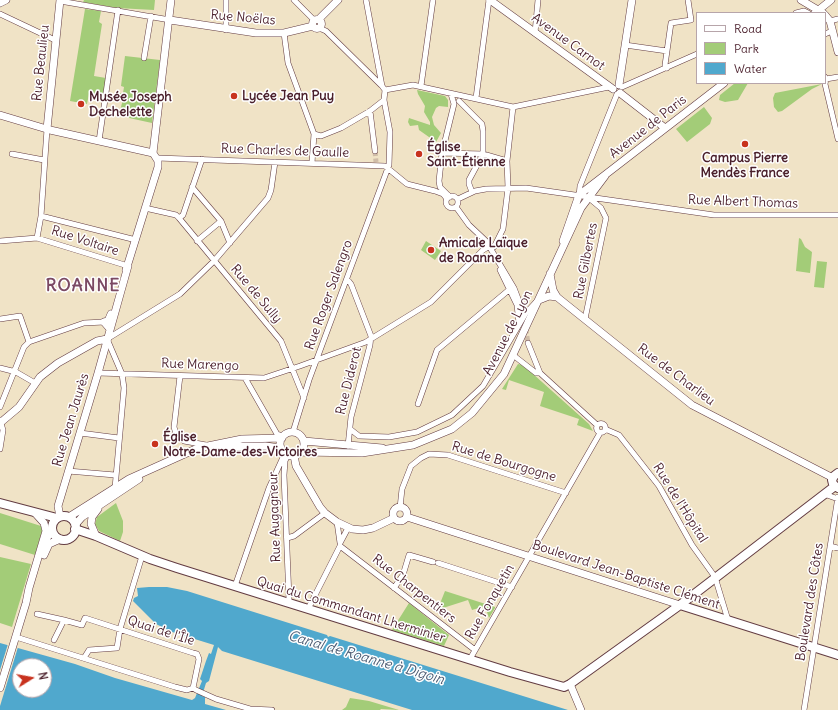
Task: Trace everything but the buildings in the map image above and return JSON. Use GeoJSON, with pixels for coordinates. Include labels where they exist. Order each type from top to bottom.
{"type":"FeatureCollection","features":[{"type":"Feature","properties":{"kind":"main road"},"geometry":{"type":"LineString","coordinates":[[570,684],[680,605],[824,494],[836,481]]}},
{"type":"Feature","properties":{"kind":"main road"},"geometry":{"type":"LineString","coordinates":[[0,503],[38,514],[58,518],[69,517],[75,527],[73,535],[68,538],[60,539],[52,528],[38,514]]}},
{"type":"Feature","properties":{"kind":"main road"},"geometry":{"type":"LineString","coordinates":[[52,528],[58,518]]}},
{"type":"Feature","properties":{"kind":"main road","name":"Quai du Commandant Lherminier"},"geometry":{"type":"LineString","coordinates":[[75,527],[126,550]]}},
{"type":"Feature","properties":{"kind":"main road","name":"Quai du Commandant Lherminier"},"geometry":{"type":"LineString","coordinates":[[68,538],[89,538],[164,564],[470,660],[556,686],[564,687],[570,684]]}},
{"type":"Feature","properties":{"kind":"main road","name":"Boulevard Jean-Baptiste Clément"},"geometry":{"type":"LineString","coordinates":[[680,605],[838,655]]}},
{"type":"Feature","properties":{"kind":"street"},"geometry":{"type":"LineString","coordinates":[[0,3],[6,0]]}},
{"type":"Feature","properties":{"kind":"street"},"geometry":{"type":"LineString","coordinates":[[60,0],[170,20]]}},
{"type":"Feature","properties":{"kind":"street","name":"Rue Beaulieu"},"geometry":{"type":"LineString","coordinates":[[46,129],[60,0]]}},
{"type":"Feature","properties":{"kind":"street","name":"Rue Jean Jaurès"},"geometry":{"type":"LineString","coordinates":[[58,518],[58,506],[158,167],[155,156],[171,0]]}},
{"type":"Feature","properties":{"kind":"street"},"geometry":{"type":"LineString","coordinates":[[226,0],[226,30]]}},
{"type":"Feature","properties":{"kind":"street"},"geometry":{"type":"LineString","coordinates":[[294,0],[383,88],[411,84],[513,107],[553,97],[597,90],[617,89],[696,54]]}},
{"type":"Feature","properties":{"kind":"street"},"geometry":{"type":"LineString","coordinates":[[316,23],[338,0]]}},
{"type":"Feature","properties":{"kind":"street","name":"Rue Roger Salengro"},"geometry":{"type":"LineString","coordinates":[[294,432],[317,360],[374,202],[388,168],[390,132],[366,0]]}},
{"type":"Feature","properties":{"kind":"street"},"geometry":{"type":"LineString","coordinates":[[421,86],[433,0]]}},
{"type":"Feature","properties":{"kind":"street"},"geometry":{"type":"LineString","coordinates":[[476,98],[490,0]]}},
{"type":"Feature","properties":{"kind":"street","name":"Avenue Carnot"},"geometry":{"type":"LineString","coordinates":[[490,0],[602,81],[617,89],[666,128]]}},
{"type":"Feature","properties":{"kind":"street"},"geometry":{"type":"LineString","coordinates":[[534,33],[538,0]]}},
{"type":"Feature","properties":{"kind":"street"},"geometry":{"type":"LineString","coordinates":[[565,243],[578,207],[580,186],[617,89],[632,0]]}},
{"type":"Feature","properties":{"kind":"street"},"geometry":{"type":"LineString","coordinates":[[667,68],[667,52],[671,23],[691,20],[688,0]]}},
{"type":"Feature","properties":{"kind":"street"},"geometry":{"type":"LineString","coordinates":[[823,12],[831,0]]}},
{"type":"Feature","properties":{"kind":"street"},"geometry":{"type":"LineString","coordinates":[[823,12],[831,0]]}},
{"type":"Feature","properties":{"kind":"street"},"geometry":{"type":"LineString","coordinates":[[803,1],[819,12]]}},
{"type":"Feature","properties":{"kind":"street"},"geometry":{"type":"LineString","coordinates":[[803,1],[807,12]]}},
{"type":"Feature","properties":{"kind":"street"},"geometry":{"type":"LineString","coordinates":[[99,141],[118,10]]}},
{"type":"Feature","properties":{"kind":"street"},"geometry":{"type":"LineString","coordinates":[[0,14],[55,40]]}},
{"type":"Feature","properties":{"kind":"street"},"geometry":{"type":"LineString","coordinates":[[826,15],[838,19]]}},
{"type":"Feature","properties":{"kind":"street"},"geometry":{"type":"LineString","coordinates":[[144,58],[151,16]]}},
{"type":"Feature","properties":{"kind":"street","name":"Rue Noëlas"},"geometry":{"type":"LineString","coordinates":[[170,20],[226,30],[256,33],[284,33],[316,23]]}},
{"type":"Feature","properties":{"kind":"street"},"geometry":{"type":"LineString","coordinates":[[826,21],[832,31],[838,52]]}},
{"type":"Feature","properties":{"kind":"street"},"geometry":{"type":"LineString","coordinates":[[826,34],[832,31]]}},
{"type":"Feature","properties":{"kind":"street"},"geometry":{"type":"LineString","coordinates":[[284,33],[288,63],[314,134],[312,138],[312,163]]}},
{"type":"Feature","properties":{"kind":"street"},"geometry":{"type":"LineString","coordinates":[[625,45],[667,52]]}},
{"type":"Feature","properties":{"kind":"street"},"geometry":{"type":"LineString","coordinates":[[826,78],[838,77]]}},
{"type":"Feature","properties":{"kind":"street"},"geometry":{"type":"LineString","coordinates":[[597,90],[602,81]]}},
{"type":"Feature","properties":{"kind":"street","name":"Avenue de Paris"},"geometry":{"type":"LineString","coordinates":[[605,176],[723,84]]}},
{"type":"Feature","properties":{"kind":"street"},"geometry":{"type":"LineString","coordinates":[[825,84],[838,139]]}},
{"type":"Feature","properties":{"kind":"street"},"geometry":{"type":"LineString","coordinates":[[452,94],[456,102],[482,124],[483,154],[469,180],[468,184],[472,192]]}},
{"type":"Feature","properties":{"kind":"street"},"geometry":{"type":"LineString","coordinates":[[456,207],[458,204],[458,199],[449,198],[437,189],[442,153],[456,102],[467,96]]}},
{"type":"Feature","properties":{"kind":"street"},"geometry":{"type":"LineString","coordinates":[[314,134],[319,136],[324,135],[370,111],[384,100]]}},
{"type":"Feature","properties":{"kind":"street"},"geometry":{"type":"LineString","coordinates":[[492,247],[503,229],[508,188],[507,162],[513,107]]}},
{"type":"Feature","properties":{"kind":"street"},"geometry":{"type":"LineString","coordinates":[[370,111],[375,151]]}},
{"type":"Feature","properties":{"kind":"street"},"geometry":{"type":"LineString","coordinates":[[0,115],[34,124],[46,129],[155,156]]}},
{"type":"Feature","properties":{"kind":"street"},"geometry":{"type":"LineString","coordinates":[[34,124],[47,119]]}},
{"type":"Feature","properties":{"kind":"street"},"geometry":{"type":"LineString","coordinates":[[0,241],[37,238],[41,216],[46,129]]}},
{"type":"Feature","properties":{"kind":"street"},"geometry":{"type":"LineString","coordinates":[[442,153],[453,155],[483,154],[507,162]]}},
{"type":"Feature","properties":{"kind":"street"},"geometry":{"type":"LineString","coordinates":[[12,154],[44,160]]}},
{"type":"Feature","properties":{"kind":"street","name":"Rue Charles de Gaulle"},"geometry":{"type":"LineString","coordinates":[[155,156],[275,162],[377,164],[388,168],[407,184],[437,189]]}},
{"type":"Feature","properties":{"kind":"street"},"geometry":{"type":"LineString","coordinates":[[145,208],[179,218],[182,214],[202,159]]}},
{"type":"Feature","properties":{"kind":"street"},"geometry":{"type":"LineString","coordinates":[[0,449],[1,423],[19,407],[40,377],[58,363],[97,341],[107,339],[180,294],[214,261],[268,198],[271,190],[275,162]]}},
{"type":"Feature","properties":{"kind":"street"},"geometry":{"type":"LineString","coordinates":[[579,195],[596,181],[605,176]]}},
{"type":"Feature","properties":{"kind":"street","name":"Avenue de Lyon"},"geometry":{"type":"LineString","coordinates":[[551,271],[588,197],[605,176]]}},
{"type":"Feature","properties":{"kind":"street"},"geometry":{"type":"LineString","coordinates":[[588,197],[596,181]]}},
{"type":"Feature","properties":{"kind":"street"},"geometry":{"type":"LineString","coordinates":[[192,187],[221,221],[230,243]]}},
{"type":"Feature","properties":{"kind":"street","name":"Rue Albert Thomas"},"geometry":{"type":"LineString","coordinates":[[458,199],[472,192],[486,189],[532,188],[568,193],[600,200],[714,215],[838,215]]}},
{"type":"Feature","properties":{"kind":"street"},"geometry":{"type":"LineString","coordinates":[[568,193],[575,205]]}},
{"type":"Feature","properties":{"kind":"street","name":"Avenue de Lyon"},"geometry":{"type":"LineString","coordinates":[[173,458],[225,446],[265,446],[290,452],[323,454],[362,453],[394,449],[428,440],[457,425],[481,403],[497,384],[513,355],[551,271],[579,195]]}},
{"type":"Feature","properties":{"kind":"street","name":"Rue Gilbertes"},"geometry":{"type":"LineString","coordinates":[[585,319],[606,218],[601,208],[588,197]]}},
{"type":"Feature","properties":{"kind":"street"},"geometry":{"type":"LineString","coordinates":[[449,198],[448,206],[453,208],[456,207]]}},
{"type":"Feature","properties":{"kind":"street"},"geometry":{"type":"LineString","coordinates":[[456,207],[469,225],[492,247],[501,274],[510,289],[519,310],[519,324]]}},
{"type":"Feature","properties":{"kind":"street"},"geometry":{"type":"LineString","coordinates":[[41,216],[136,240]]}},
{"type":"Feature","properties":{"kind":"street","name":"Rue de Sully"},"geometry":{"type":"LineString","coordinates":[[179,218],[280,341],[304,398]]}},
{"type":"Feature","properties":{"kind":"street"},"geometry":{"type":"LineString","coordinates":[[197,241],[221,221]]}},
{"type":"Feature","properties":{"kind":"street","name":"Rue Voltaire"},"geometry":{"type":"LineString","coordinates":[[37,238],[128,266]]}},
{"type":"Feature","properties":{"kind":"street","name":"Rue Marengo"},"geometry":{"type":"LineString","coordinates":[[98,373],[264,378],[370,340],[431,302],[483,250],[492,247]]}},
{"type":"Feature","properties":{"kind":"street"},"geometry":{"type":"LineString","coordinates":[[497,261],[514,288],[522,309]]}},
{"type":"Feature","properties":{"kind":"street","name":"Rue Jean Jaurès"},"geometry":{"type":"LineString","coordinates":[[104,322],[110,318],[128,266]]}},
{"type":"Feature","properties":{"kind":"street"},"geometry":{"type":"LineString","coordinates":[[551,271],[553,290],[557,297]]}},
{"type":"Feature","properties":{"kind":"street","name":"Rue Diderot"},"geometry":{"type":"LineString","coordinates":[[347,279],[351,284],[370,332],[370,340],[355,398],[348,446]]}},
{"type":"Feature","properties":{"kind":"street"},"geometry":{"type":"LineString","coordinates":[[418,404],[436,350],[510,289]]}},
{"type":"Feature","properties":{"kind":"street"},"geometry":{"type":"LineString","coordinates":[[350,430],[359,436],[388,437],[417,432],[452,415],[483,386],[526,313],[539,300],[549,296],[557,297]]}},
{"type":"Feature","properties":{"kind":"street","name":"Rue de Charlieu"},"geometry":{"type":"LineString","coordinates":[[557,297],[692,405],[836,481]]}},
{"type":"Feature","properties":{"kind":"street"},"geometry":{"type":"LineString","coordinates":[[0,319],[20,316],[29,342]]}},
{"type":"Feature","properties":{"kind":"street"},"geometry":{"type":"LineString","coordinates":[[0,407],[16,372],[24,347],[29,342],[84,323],[104,322],[110,329]]}},
{"type":"Feature","properties":{"kind":"street"},"geometry":{"type":"LineString","coordinates":[[107,339],[122,374],[124,388],[115,474],[115,488]]}},
{"type":"Feature","properties":{"kind":"street"},"geometry":{"type":"LineString","coordinates":[[528,342],[540,373],[597,425],[596,430],[600,433],[605,429]]}},
{"type":"Feature","properties":{"kind":"street"},"geometry":{"type":"LineString","coordinates":[[513,355],[536,373],[540,373]]}},
{"type":"Feature","properties":{"kind":"street"},"geometry":{"type":"LineString","coordinates":[[0,368],[16,372],[35,383]]}},
{"type":"Feature","properties":{"kind":"street"},"geometry":{"type":"LineString","coordinates":[[180,376],[174,426],[176,434],[184,441],[209,445]]}},
{"type":"Feature","properties":{"kind":"street"},"geometry":{"type":"LineString","coordinates":[[245,378],[277,434],[283,437],[296,466],[325,513],[348,528],[357,530],[368,529],[394,518],[394,511],[400,508],[406,510],[407,517]]}},
{"type":"Feature","properties":{"kind":"street","name":"Rue de l'Hôpital"},"geometry":{"type":"LineString","coordinates":[[597,425],[603,424],[605,429],[619,435],[655,480],[692,545],[715,578],[728,620]]}},
{"type":"Feature","properties":{"kind":"street"},"geometry":{"type":"LineString","coordinates":[[235,586],[269,488],[290,452],[304,441],[300,435],[294,432]]}},
{"type":"Feature","properties":{"kind":"street","name":"Avenue de Lyon"},"geometry":{"type":"LineString","coordinates":[[69,517],[115,488],[173,458],[209,445],[242,439],[283,437],[294,432]]}},
{"type":"Feature","properties":{"kind":"street"},"geometry":{"type":"LineString","coordinates":[[80,433],[119,438]]}},
{"type":"Feature","properties":{"kind":"street","name":"Rue Fonquetin"},"geometry":{"type":"LineString","coordinates":[[470,660],[474,650],[512,588],[600,433]]}},
{"type":"Feature","properties":{"kind":"street","name":"Avenue de Lyon"},"geometry":{"type":"LineString","coordinates":[[304,441],[394,449]]}},
{"type":"Feature","properties":{"kind":"street","name":"Rue Augagneur"},"geometry":{"type":"LineString","coordinates":[[288,603],[290,599],[284,475],[285,461],[290,452]]}},
{"type":"Feature","properties":{"kind":"street","name":"Rue de Bourgogne"},"geometry":{"type":"LineString","coordinates":[[400,508],[401,493],[411,466],[416,461],[429,454],[459,458],[566,493]]}},
{"type":"Feature","properties":{"kind":"street","name":"Avenue de Lyon"},"geometry":{"type":"LineString","coordinates":[[75,527],[82,517],[156,467]]}},
{"type":"Feature","properties":{"kind":"street"},"geometry":{"type":"LineString","coordinates":[[68,471],[115,474]]}},
{"type":"Feature","properties":{"kind":"street"},"geometry":{"type":"LineString","coordinates":[[824,494],[838,498]]}},
{"type":"Feature","properties":{"kind":"street","name":"Boulevard des Côtes"},"geometry":{"type":"LineString","coordinates":[[804,710],[838,498]]}},
{"type":"Feature","properties":{"kind":"street"},"geometry":{"type":"LineString","coordinates":[[96,536],[91,527],[91,520],[101,505]]}},
{"type":"Feature","properties":{"kind":"street"},"geometry":{"type":"LineString","coordinates":[[287,538],[294,536],[325,513]]}},
{"type":"Feature","properties":{"kind":"street"},"geometry":{"type":"LineString","coordinates":[[0,688],[40,558],[45,525],[38,514]]}},
{"type":"Feature","properties":{"kind":"street","name":"Boulevard Jean-Baptiste Clément"},"geometry":{"type":"LineString","coordinates":[[394,518],[400,521],[407,517],[680,605]]}},
{"type":"Feature","properties":{"kind":"street"},"geometry":{"type":"LineString","coordinates":[[337,522],[340,544]]}},
{"type":"Feature","properties":{"kind":"street"},"geometry":{"type":"LineString","coordinates":[[43,544],[52,528]]}},
{"type":"Feature","properties":{"kind":"street"},"geometry":{"type":"LineString","coordinates":[[308,609],[348,528]]}},
{"type":"Feature","properties":{"kind":"street"},"geometry":{"type":"LineString","coordinates":[[40,558],[49,544],[60,539]]}},
{"type":"Feature","properties":{"kind":"street","name":"Rue Charpentiers"},"geometry":{"type":"LineString","coordinates":[[340,544],[474,650]]}},
{"type":"Feature","properties":{"kind":"street"},"geometry":{"type":"LineString","coordinates":[[830,546],[838,548]]}},
{"type":"Feature","properties":{"kind":"street"},"geometry":{"type":"LineString","coordinates":[[394,588],[403,575],[409,555],[433,562]]}},
{"type":"Feature","properties":{"kind":"street"},"geometry":{"type":"LineString","coordinates":[[84,658],[89,650],[102,648],[116,649],[120,629],[142,556]]}},
{"type":"Feature","properties":{"kind":"street"},"geometry":{"type":"LineString","coordinates":[[438,563],[512,588]]}},
{"type":"Feature","properties":{"kind":"street"},"geometry":{"type":"LineString","coordinates":[[37,614],[64,620],[54,640]]}},
{"type":"Feature","properties":{"kind":"street","name":"Quai de l'Île"},"geometry":{"type":"LineString","coordinates":[[64,620],[82,625],[85,618],[196,654],[199,659],[193,688]]}},
{"type":"Feature","properties":{"kind":"street"},"geometry":{"type":"LineString","coordinates":[[16,637],[175,687],[187,690],[193,688],[250,709],[272,710]]}},
{"type":"Feature","properties":{"kind":"street"},"geometry":{"type":"LineString","coordinates":[[570,684],[581,710]]}},
{"type":"Feature","properties":{"kind":"green space"},"geometry":{"type":"Polygon","coordinates":[[[84,0],[155,0],[154,10],[117,8],[83,2],[84,0]]]}},
{"type":"Feature","properties":{"kind":"green space"},"geometry":{"type":"Polygon","coordinates":[[[85,9],[101,11],[99,22],[102,24],[94,76],[106,78],[103,98],[89,94],[87,104],[70,101],[85,9]]]}},
{"type":"Feature","properties":{"kind":"green space"},"geometry":{"type":"Polygon","coordinates":[[[125,56],[160,60],[152,123],[129,118],[130,113],[120,111],[123,99],[116,97],[117,93],[123,93],[124,87],[121,86],[125,56]]]}},
{"type":"Feature","properties":{"kind":"green space"},"geometry":{"type":"Polygon","coordinates":[[[734,84],[747,84],[738,100],[725,102],[719,100],[720,95],[734,84]]]}},
{"type":"Feature","properties":{"kind":"green space"},"geometry":{"type":"Polygon","coordinates":[[[822,84],[812,89],[782,111],[778,112],[774,107],[773,98],[775,93],[822,84]]]}},
{"type":"Feature","properties":{"kind":"green space"},"geometry":{"type":"Polygon","coordinates":[[[417,90],[445,96],[448,100],[448,107],[439,106],[436,108],[432,117],[434,125],[441,133],[436,142],[419,130],[418,125],[410,126],[408,122],[409,118],[430,125],[430,122],[424,112],[425,106],[417,90]]]}},
{"type":"Feature","properties":{"kind":"green space"},"geometry":{"type":"Polygon","coordinates":[[[704,107],[712,118],[710,124],[687,142],[676,129],[704,107]]]}},
{"type":"Feature","properties":{"kind":"green space"},"geometry":{"type":"Polygon","coordinates":[[[799,238],[805,247],[812,252],[810,273],[796,271],[799,238]]]}},
{"type":"Feature","properties":{"kind":"green space","name":"Amicale Laïque de Roanne"},"geometry":{"type":"Polygon","coordinates":[[[426,241],[441,251],[435,260],[421,250],[426,241]]]}},
{"type":"Feature","properties":{"kind":"green space"},"geometry":{"type":"Polygon","coordinates":[[[817,261],[827,262],[824,288],[814,287],[817,261]]]}},
{"type":"Feature","properties":{"kind":"green space"},"geometry":{"type":"Polygon","coordinates":[[[518,364],[523,365],[589,424],[593,431],[577,425],[579,419],[540,406],[544,392],[509,380],[506,390],[502,389],[518,364]]]}},
{"type":"Feature","properties":{"kind":"green space"},"geometry":{"type":"Polygon","coordinates":[[[116,503],[123,521],[123,532],[120,541],[99,531],[95,524],[97,517],[116,503]]]}},
{"type":"Feature","properties":{"kind":"green space"},"geometry":{"type":"Polygon","coordinates":[[[0,513],[41,526],[42,531],[35,555],[0,544],[0,513]]]}},
{"type":"Feature","properties":{"kind":"green space"},"geometry":{"type":"Polygon","coordinates":[[[0,557],[31,564],[12,627],[0,623],[0,557]]]}},
{"type":"Feature","properties":{"kind":"green space"},"geometry":{"type":"Polygon","coordinates":[[[445,591],[495,608],[489,618],[485,606],[472,610],[468,600],[443,608],[441,601],[445,591]]]}},
{"type":"Feature","properties":{"kind":"green space"},"geometry":{"type":"Polygon","coordinates":[[[409,603],[449,635],[444,646],[392,630],[409,603]]]}},
{"type":"Feature","properties":{"kind":"green space"},"geometry":{"type":"Polygon","coordinates":[[[350,698],[369,701],[399,710],[342,710],[346,707],[350,698]]]}},
{"type":"Feature","properties":{"kind":"water","name":"Canal de Roanne à Digoin"},"geometry":{"type":"Polygon","coordinates":[[[167,587],[187,591],[327,635],[328,637],[330,636],[568,710],[412,710],[222,651],[218,647],[209,681],[206,683],[202,696],[205,697],[205,704],[226,710],[0,710],[0,643],[75,664],[115,678],[192,700],[195,698],[202,681],[200,679],[206,661],[209,653],[211,654],[214,645],[172,632],[156,624],[133,601],[134,598],[138,596],[137,588],[167,587]]]}},
{"type":"Feature","properties":{"kind":"pier"},"geometry":{"type":"Polygon","coordinates":[[[8,644],[18,647],[15,658],[12,658],[12,667],[0,706],[0,670],[8,644]]]}},
{"type":"Feature","properties":{"kind":"tunnel"},"geometry":{"type":"LineString","coordinates":[[375,151],[376,162]]}},
{"type":"Feature","properties":{"kind":"tunnel"},"geometry":{"type":"LineString","coordinates":[[523,314],[528,343]]}},
{"type":"Feature","properties":{"kind":"place","name":"Lycée Jean Puy"},"geometry":{"type":"Point","coordinates":[234,96]}},
{"type":"Feature","properties":{"kind":"place","name":"Musée Joseph Dechelette"},"geometry":{"type":"Point","coordinates":[81,104]}},
{"type":"Feature","properties":{"kind":"place","name":"Campus Pierre Mendès France"},"geometry":{"type":"Point","coordinates":[745,144]}},
{"type":"Feature","properties":{"kind":"place","name":"Église Saint-Étienne"},"geometry":{"type":"Point","coordinates":[419,154]}},
{"type":"Feature","properties":{"kind":"place","name":"Amicale Laïque de Roanne"},"geometry":{"type":"Point","coordinates":[431,250]}},
{"type":"Feature","properties":{"kind":"place","name":"Église Notre-Dame-des-Victoires"},"geometry":{"type":"Point","coordinates":[155,444]}},
{"type":"Feature","properties":{"kind":"district","name":"ROANNE"},"geometry":{"type":"Point","coordinates":[83,286]}}]}
